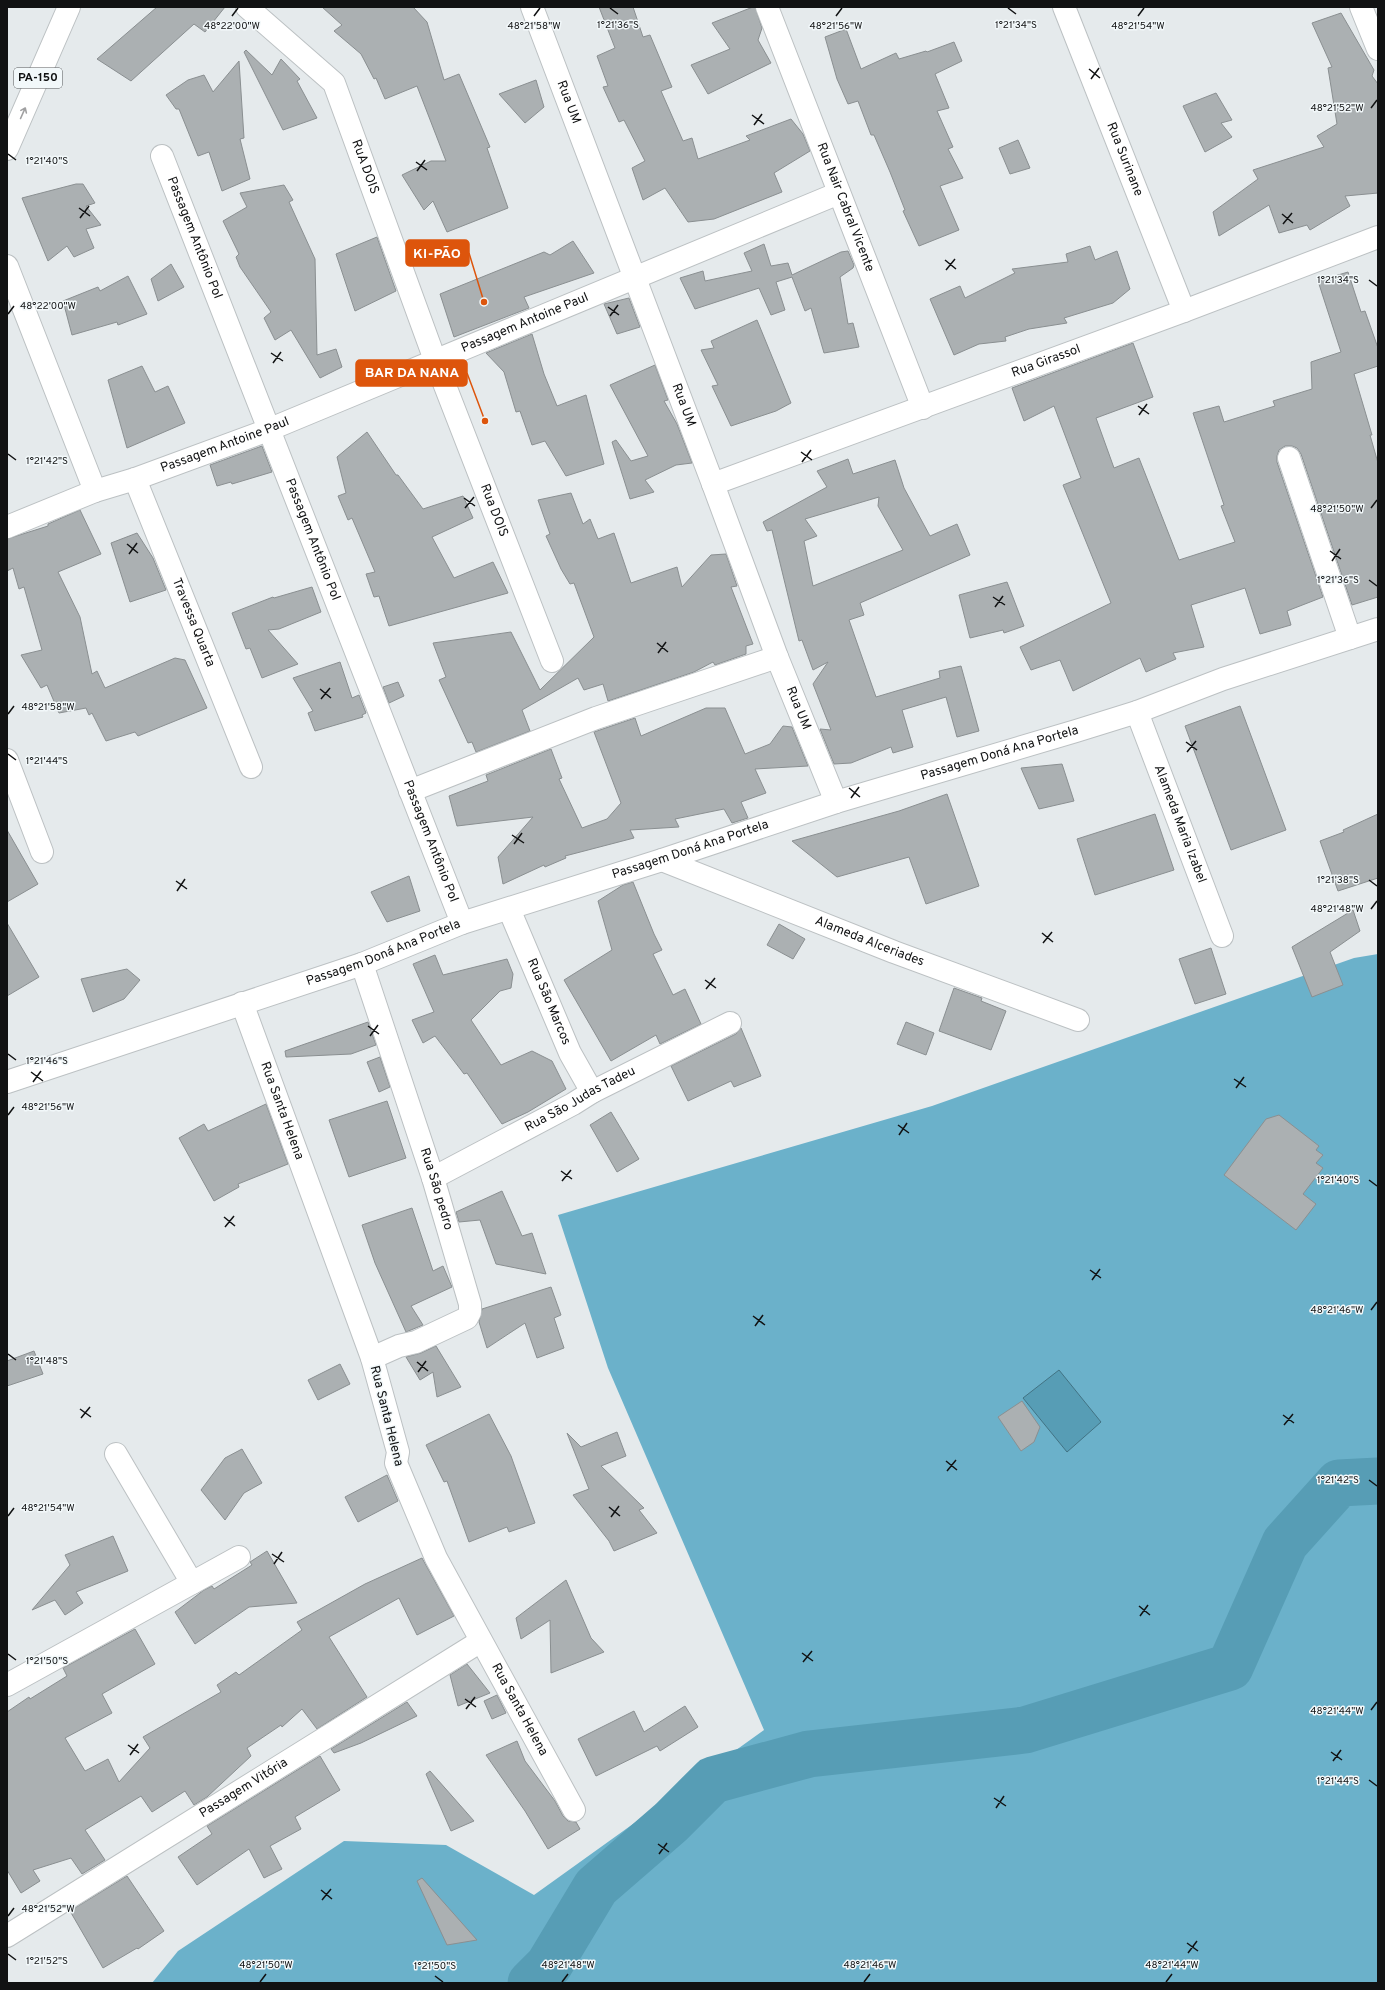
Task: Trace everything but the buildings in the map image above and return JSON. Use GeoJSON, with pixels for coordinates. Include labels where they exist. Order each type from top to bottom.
{"type":"FeatureCollection","features":[{"type":"Feature","properties":{"kind":"street","name":"PA-150"},"geometry":{"type":"LineString","coordinates":[[7,149],[70,7]]}},
{"type":"Feature","properties":{"kind":"street","name":"RuA DOIS"},"geometry":{"type":"LineString","coordinates":[[247,7],[334,84],[435,360]]}},
{"type":"Feature","properties":{"kind":"street","name":"Rua UM"},"geometry":{"type":"LineString","coordinates":[[532,7],[777,657],[836,802]]}},
{"type":"Feature","properties":{"kind":"street","name":"Rua Nair Cabral Vicente"},"geometry":{"type":"LineString","coordinates":[[767,7],[923,408]]}},
{"type":"Feature","properties":{"kind":"street","name":"Rua Surinane"},"geometry":{"type":"LineString","coordinates":[[1064,7],[1184,311]]}},
{"type":"Feature","properties":{"kind":"street"},"geometry":{"type":"LineString","coordinates":[[1361,7],[1378,49]]}},
{"type":"Feature","properties":{"kind":"street","name":"Passagem Antônio Pol"},"geometry":{"type":"LineString","coordinates":[[162,156],[462,924]]}},
{"type":"Feature","properties":{"kind":"street","name":"Passagem Antoine Paul"},"geometry":{"type":"LineString","coordinates":[[7,526],[95,491],[268,430],[839,193]]}},
{"type":"Feature","properties":{"kind":"street","name":"Rua Girassol"},"geometry":{"type":"LineString","coordinates":[[713,484],[923,408],[1378,237]]}},
{"type":"Feature","properties":{"kind":"street"},"geometry":{"type":"LineString","coordinates":[[7,266],[95,491]]}},
{"type":"Feature","properties":{"kind":"street","name":"Rua DOIS"},"geometry":{"type":"LineString","coordinates":[[435,360],[552,661]]}},
{"type":"Feature","properties":{"kind":"street"},"geometry":{"type":"LineString","coordinates":[[1289,458],[1350,638]]}},
{"type":"Feature","properties":{"kind":"street","name":"Travessa Quarta"},"geometry":{"type":"LineString","coordinates":[[135,478],[251,767]]}},
{"type":"Feature","properties":{"kind":"street","name":"Passagem Doná Ana Portela"},"geometry":{"type":"LineString","coordinates":[[7,1082],[362,964],[462,924],[836,802],[1137,712],[1223,679],[1378,629]]}},
{"type":"Feature","properties":{"kind":"street"},"geometry":{"type":"LineString","coordinates":[[410,791],[596,718],[777,657]]}},
{"type":"Feature","properties":{"kind":"street","name":"Alameda Maria Izabel"},"geometry":{"type":"LineString","coordinates":[[1137,712],[1222,936]]}},
{"type":"Feature","properties":{"kind":"street"},"geometry":{"type":"LineString","coordinates":[[7,760],[42,852]]}},
{"type":"Feature","properties":{"kind":"street","name":"Alameda Alceriades"},"geometry":{"type":"LineString","coordinates":[[662,860],[894,952],[1078,1020]]}},
{"type":"Feature","properties":{"kind":"street","name":"Rua São Marcos"},"geometry":{"type":"LineString","coordinates":[[509,909],[570,1053],[592,1092]]}},
{"type":"Feature","properties":{"kind":"street","name":"Rua São pedro"},"geometry":{"type":"LineString","coordinates":[[362,964],[433,1178],[470,1304],[470,1312],[467,1318],[416,1342],[399,1346],[372,1358]]}},
{"type":"Feature","properties":{"kind":"street","name":"Rua Santa Helena"},"geometry":{"type":"LineString","coordinates":[[242,1003],[372,1358],[398,1452],[396,1463],[436,1558],[574,1810]]}},
{"type":"Feature","properties":{"kind":"street","name":"Rua São Judas Tadeu"},"geometry":{"type":"LineString","coordinates":[[433,1178],[573,1104],[592,1092],[730,1023]]}},
{"type":"Feature","properties":{"kind":"street"},"geometry":{"type":"LineString","coordinates":[[116,1454],[192,1583]]}},
{"type":"Feature","properties":{"kind":"street"},"geometry":{"type":"LineString","coordinates":[[7,1685],[238,1557]]}},
{"type":"Feature","properties":{"kind":"street","name":"Passagem Vitória"},"geometry":{"type":"LineString","coordinates":[[7,1936],[481,1641]]}},
{"type":"Feature","properties":{"kind":"shaded area"},"geometry":{"type":"Polygon","coordinates":[[[1378,954],[1378,1983],[152,1983],[178,1951],[344,1841],[446,1845],[534,1895],[764,1730],[608,1368],[558,1215],[932,1106],[1354,958],[1378,954]]]}},
{"type":"Feature","properties":{"kind":"shaded area"},"geometry":{"type":"Polygon","coordinates":[[[1059,1370],[1101,1422],[1067,1452],[1023,1398],[1059,1370]]]}},
{"type":"Feature","properties":{"kind":"waterway"},"geometry":{"type":"LineString","coordinates":[[531,1983],[549,1965],[596,1887],[671,1822],[713,1780],[809,1754],[1025,1730],[1230,1667],[1285,1543],[1339,1483],[1378,1481]]}},
{"type":"Feature","properties":{"kind":"place","name":"KI-PÃO"},"geometry":{"type":"Point","coordinates":[484,302]}},
{"type":"Feature","properties":{"kind":"place","name":"BAR DA NANA"},"geometry":{"type":"Point","coordinates":[485,421]}}]}
